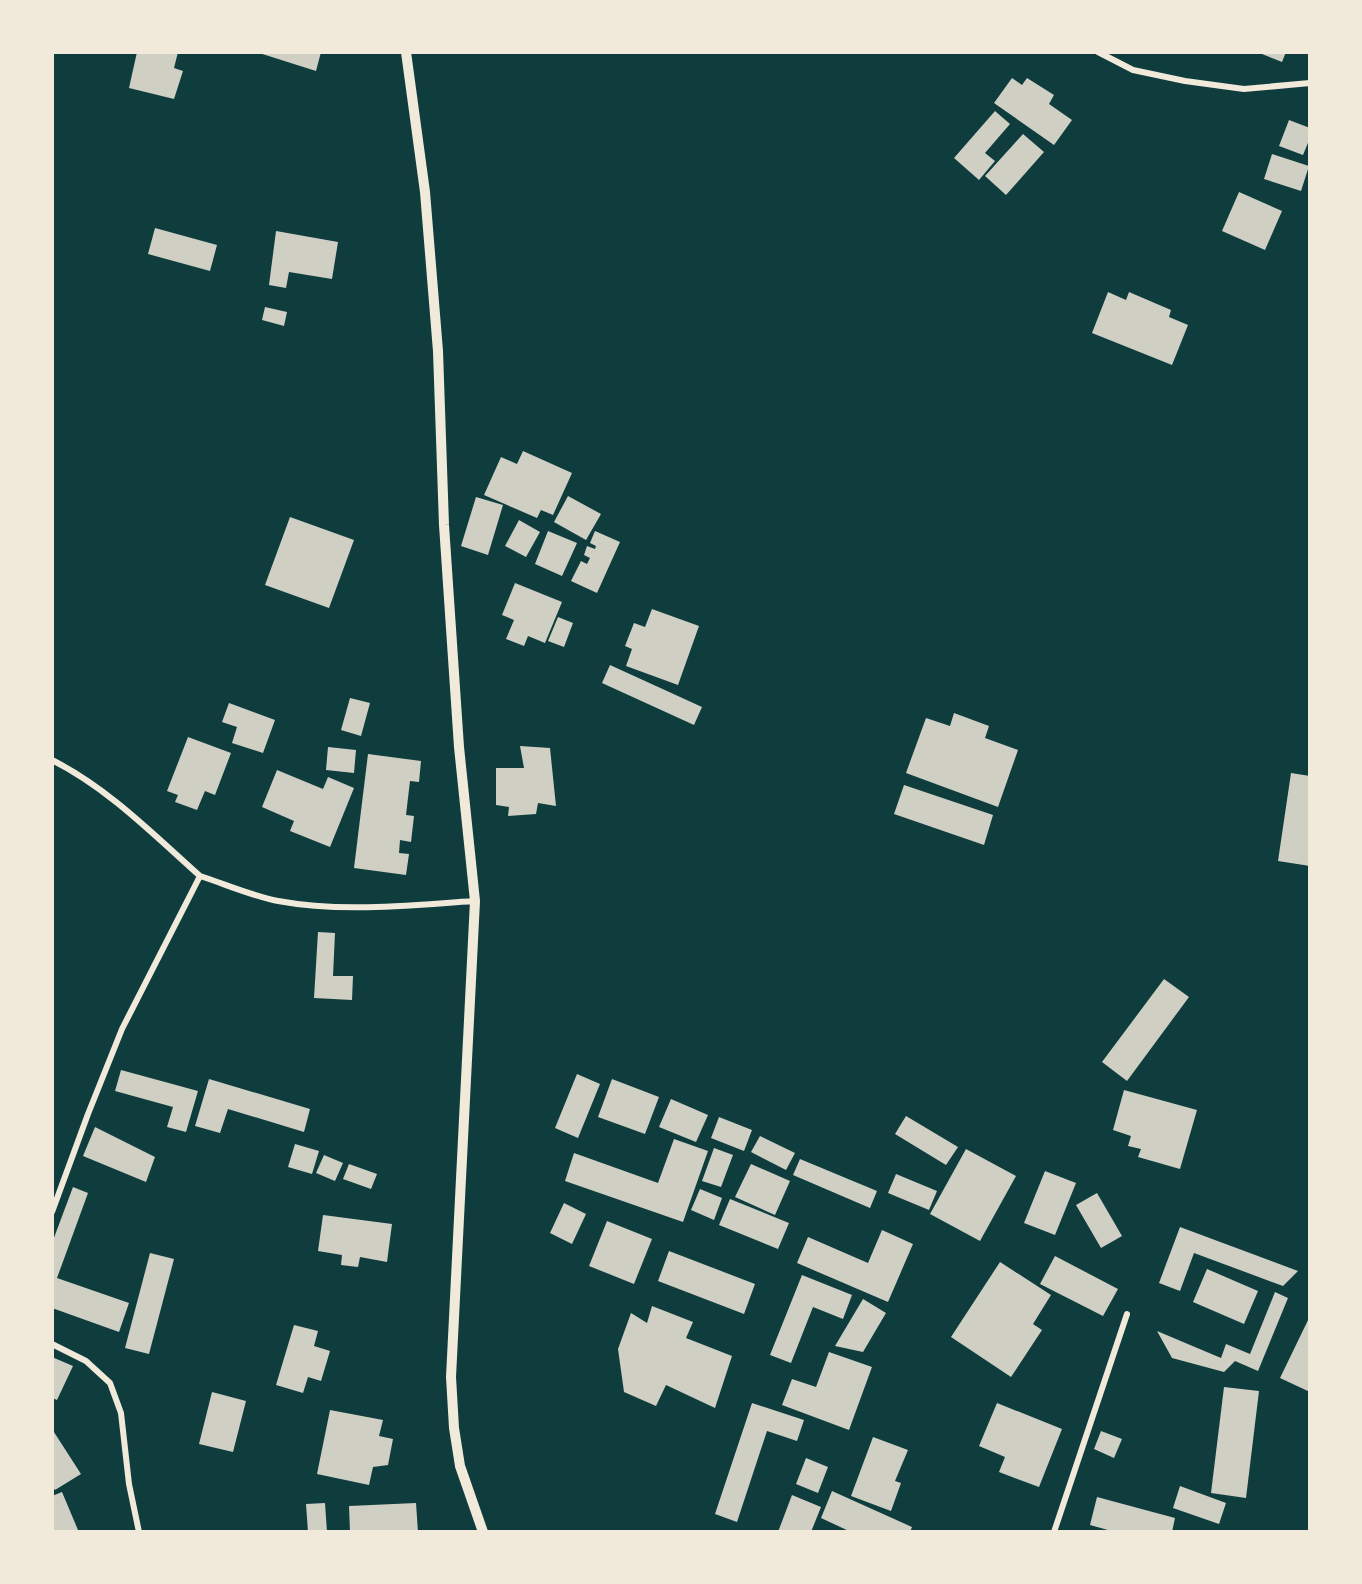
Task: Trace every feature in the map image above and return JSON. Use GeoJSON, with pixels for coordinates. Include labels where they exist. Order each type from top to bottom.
{"type":"FeatureCollection","features":[{"type":"Feature","properties":{"kind":"street"},"geometry":{"type":"LineString","coordinates":[[406,52],[424,192],[437,339],[445,548],[459,747],[475,901],[451,1377],[454,1428],[460,1466],[483,1532]]}},
{"type":"Feature","properties":{"kind":"street"},"geometry":{"type":"LineString","coordinates":[[1098,52],[1133,70],[1185,81],[1244,89],[1310,83]]}},
{"type":"Feature","properties":{"kind":"street"},"geometry":{"type":"LineString","coordinates":[[52,760],[85,778],[200,876],[277,901],[332,907],[388,907],[475,901]]}},
{"type":"Feature","properties":{"kind":"street"},"geometry":{"type":"LineString","coordinates":[[52,1212],[122,1029],[200,876]]}},
{"type":"Feature","properties":{"kind":"street"},"geometry":{"type":"LineString","coordinates":[[1054,1532],[1127,1314]]}},
{"type":"Feature","properties":{"kind":"street"},"geometry":{"type":"LineString","coordinates":[[52,1344],[86,1361],[110,1383],[121,1413],[129,1484],[139,1532]]}},
{"type":"Feature","properties":{"kind":"building"},"geometry":{"type":"Polygon","coordinates":[[[137,52],[178,52],[174,68],[183,71],[174,99],[129,88],[137,52]]]}},
{"type":"Feature","properties":{"kind":"building"},"geometry":{"type":"Polygon","coordinates":[[[256,52],[321,52],[316,71],[256,52]]]}},
{"type":"Feature","properties":{"kind":"building"},"geometry":{"type":"Polygon","coordinates":[[[1257,52],[1286,52],[1282,62],[1257,52]]]}},
{"type":"Feature","properties":{"kind":"building"},"geometry":{"type":"Polygon","coordinates":[[[1012,78],[1022,85],[1027,78],[1054,95],[1049,104],[1072,120],[1054,145],[994,103],[1012,78]]]}},
{"type":"Feature","properties":{"kind":"building"},"geometry":{"type":"Polygon","coordinates":[[[995,111],[1010,124],[985,153],[995,161],[979,180],[954,158],[995,111]]]}},
{"type":"Feature","properties":{"kind":"building"},"geometry":{"type":"Polygon","coordinates":[[[1289,120],[1310,128],[1310,138],[1303,155],[1279,146],[1289,120]]]}},
{"type":"Feature","properties":{"kind":"building"},"geometry":{"type":"Polygon","coordinates":[[[1023,134],[1044,152],[1006,195],[985,176],[1023,134]]]}},
{"type":"Feature","properties":{"kind":"building"},"geometry":{"type":"Polygon","coordinates":[[[1272,154],[1309,166],[1301,191],[1264,179],[1272,154]]]}},
{"type":"Feature","properties":{"kind":"building"},"geometry":{"type":"Polygon","coordinates":[[[1239,192],[1282,211],[1265,250],[1222,231],[1239,192]]]}},
{"type":"Feature","properties":{"kind":"building"},"geometry":{"type":"Polygon","coordinates":[[[155,228],[217,245],[210,271],[148,254],[155,228]]]}},
{"type":"Feature","properties":{"kind":"building"},"geometry":{"type":"Polygon","coordinates":[[[276,231],[338,242],[332,279],[289,272],[286,288],[269,285],[276,231]]]}},
{"type":"Feature","properties":{"kind":"building"},"geometry":{"type":"Polygon","coordinates":[[[1108,292],[1126,300],[1129,292],[1171,310],[1169,317],[1188,325],[1172,365],[1092,333],[1108,292]]]}},
{"type":"Feature","properties":{"kind":"building"},"geometry":{"type":"Polygon","coordinates":[[[265,307],[287,312],[284,326],[262,320],[265,307]]]}},
{"type":"Feature","properties":{"kind":"building"},"geometry":{"type":"Polygon","coordinates":[[[523,451],[572,473],[553,515],[541,510],[537,518],[484,495],[501,457],[517,464],[523,451]]]}},
{"type":"Feature","properties":{"kind":"building"},"geometry":{"type":"Polygon","coordinates":[[[568,496],[601,514],[586,540],[554,522],[568,496]]]}},
{"type":"Feature","properties":{"kind":"building"},"geometry":{"type":"Polygon","coordinates":[[[476,497],[503,505],[488,555],[461,546],[476,497]]]}},
{"type":"Feature","properties":{"kind":"building"},"geometry":{"type":"Polygon","coordinates":[[[290,517],[354,540],[329,608],[265,585],[290,517]]]}},
{"type":"Feature","properties":{"kind":"building"},"geometry":{"type":"Polygon","coordinates":[[[519,520],[540,532],[526,557],[505,546],[519,520]]]}},
{"type":"Feature","properties":{"kind":"building"},"geometry":{"type":"Polygon","coordinates":[[[548,531],[577,543],[562,576],[535,564],[548,531]]]}},
{"type":"Feature","properties":{"kind":"building"},"geometry":{"type":"Polygon","coordinates":[[[595,531],[620,542],[597,593],[571,581],[581,561],[587,564],[590,558],[584,555],[587,546],[595,549],[596,546],[590,543],[595,531]]]}},
{"type":"Feature","properties":{"kind":"building"},"geometry":{"type":"Polygon","coordinates":[[[515,583],[562,602],[545,643],[528,636],[524,646],[506,639],[514,620],[502,615],[515,583]]]}},
{"type":"Feature","properties":{"kind":"building"},"geometry":{"type":"Polygon","coordinates":[[[652,609],[699,626],[678,685],[626,666],[632,649],[625,646],[634,623],[645,627],[652,609]]]}},
{"type":"Feature","properties":{"kind":"building"},"geometry":{"type":"Polygon","coordinates":[[[558,617],[573,623],[564,647],[548,641],[558,617]]]}},
{"type":"Feature","properties":{"kind":"building"},"geometry":{"type":"Polygon","coordinates":[[[610,665],[702,707],[694,725],[602,683],[610,665]]]}},
{"type":"Feature","properties":{"kind":"building"},"geometry":{"type":"Polygon","coordinates":[[[350,698],[370,703],[361,736],[341,730],[350,698]]]}},
{"type":"Feature","properties":{"kind":"building"},"geometry":{"type":"Polygon","coordinates":[[[229,703],[275,720],[263,753],[232,743],[237,727],[222,722],[229,703]]]}},
{"type":"Feature","properties":{"kind":"building"},"geometry":{"type":"Polygon","coordinates":[[[954,713],[989,726],[985,738],[1018,750],[998,807],[906,773],[926,718],[950,726],[954,713]]]}},
{"type":"Feature","properties":{"kind":"building"},"geometry":{"type":"Polygon","coordinates":[[[188,737],[231,753],[215,795],[205,791],[197,810],[175,802],[178,795],[167,791],[188,737]]]}},
{"type":"Feature","properties":{"kind":"building"},"geometry":{"type":"Polygon","coordinates":[[[520,746],[550,748],[556,806],[538,803],[536,814],[508,816],[509,807],[496,805],[496,768],[524,768],[520,746]]]}},
{"type":"Feature","properties":{"kind":"building"},"geometry":{"type":"Polygon","coordinates":[[[328,747],[356,750],[354,773],[326,770],[328,747]]]}},
{"type":"Feature","properties":{"kind":"building"},"geometry":{"type":"Polygon","coordinates":[[[368,754],[421,761],[419,782],[410,781],[406,815],[414,816],[411,842],[400,840],[399,853],[409,854],[406,875],[354,868],[368,754]]]}},
{"type":"Feature","properties":{"kind":"building"},"geometry":{"type":"Polygon","coordinates":[[[277,770],[323,789],[328,777],[354,788],[330,847],[290,831],[294,821],[262,807],[277,770]]]}},
{"type":"Feature","properties":{"kind":"building"},"geometry":{"type":"Polygon","coordinates":[[[1291,773],[1310,776],[1310,866],[1278,861],[1291,773]]]}},
{"type":"Feature","properties":{"kind":"building"},"geometry":{"type":"Polygon","coordinates":[[[904,785],[993,815],[984,845],[894,814],[904,785]]]}},
{"type":"Feature","properties":{"kind":"building"},"geometry":{"type":"Polygon","coordinates":[[[318,932],[335,933],[333,976],[353,976],[352,1000],[314,998],[318,932]]]}},
{"type":"Feature","properties":{"kind":"building"},"geometry":{"type":"Polygon","coordinates":[[[1164,979],[1189,997],[1127,1081],[1102,1062],[1164,979]]]}},
{"type":"Feature","properties":{"kind":"building"},"geometry":{"type":"Polygon","coordinates":[[[121,1070],[198,1091],[186,1132],[167,1127],[173,1107],[115,1091],[121,1070]]]}},
{"type":"Feature","properties":{"kind":"building"},"geometry":{"type":"Polygon","coordinates":[[[577,1074],[600,1084],[578,1138],[555,1128],[577,1074]]]}},
{"type":"Feature","properties":{"kind":"building"},"geometry":{"type":"Polygon","coordinates":[[[209,1079],[310,1109],[304,1132],[228,1109],[220,1133],[195,1126],[209,1079]]]}},
{"type":"Feature","properties":{"kind":"building"},"geometry":{"type":"Polygon","coordinates":[[[612,1079],[659,1097],[645,1134],[598,1117],[612,1079]]]}},
{"type":"Feature","properties":{"kind":"building"},"geometry":{"type":"Polygon","coordinates":[[[1124,1090],[1197,1110],[1180,1169],[1138,1157],[1141,1149],[1128,1146],[1131,1136],[1113,1130],[1124,1090]]]}},
{"type":"Feature","properties":{"kind":"building"},"geometry":{"type":"Polygon","coordinates":[[[671,1099],[708,1115],[696,1142],[659,1127],[671,1099]]]}},
{"type":"Feature","properties":{"kind":"building"},"geometry":{"type":"Polygon","coordinates":[[[906,1116],[958,1147],[946,1165],[895,1134],[906,1116]]]}},
{"type":"Feature","properties":{"kind":"building"},"geometry":{"type":"Polygon","coordinates":[[[719,1117],[752,1130],[744,1151],[711,1138],[719,1117]]]}},
{"type":"Feature","properties":{"kind":"building"},"geometry":{"type":"Polygon","coordinates":[[[95,1127],[155,1157],[146,1182],[83,1156],[95,1127]]]}},
{"type":"Feature","properties":{"kind":"building"},"geometry":{"type":"Polygon","coordinates":[[[760,1136],[795,1153],[786,1170],[751,1152],[760,1136]]]}},
{"type":"Feature","properties":{"kind":"building"},"geometry":{"type":"Polygon","coordinates":[[[674,1139],[708,1151],[683,1222],[565,1181],[574,1153],[658,1183],[674,1139]]]}},
{"type":"Feature","properties":{"kind":"building"},"geometry":{"type":"Polygon","coordinates":[[[295,1144],[319,1151],[312,1174],[288,1167],[295,1144]]]}},
{"type":"Feature","properties":{"kind":"building"},"geometry":{"type":"Polygon","coordinates":[[[714,1148],[733,1155],[721,1187],[702,1181],[714,1148]]]}},
{"type":"Feature","properties":{"kind":"building"},"geometry":{"type":"Polygon","coordinates":[[[966,1149],[1016,1176],[980,1241],[930,1214],[966,1149]]]}},
{"type":"Feature","properties":{"kind":"building"},"geometry":{"type":"Polygon","coordinates":[[[324,1155],[343,1163],[335,1181],[316,1173],[324,1155]]]}},
{"type":"Feature","properties":{"kind":"building"},"geometry":{"type":"Polygon","coordinates":[[[800,1159],[877,1191],[870,1208],[793,1175],[800,1159]]]}},
{"type":"Feature","properties":{"kind":"building"},"geometry":{"type":"Polygon","coordinates":[[[349,1164],[377,1174],[371,1189],[343,1179],[349,1164]]]}},
{"type":"Feature","properties":{"kind":"building"},"geometry":{"type":"Polygon","coordinates":[[[751,1164],[790,1181],[775,1215],[735,1197],[751,1164]]]}},
{"type":"Feature","properties":{"kind":"building"},"geometry":{"type":"Polygon","coordinates":[[[1045,1171],[1076,1183],[1055,1235],[1024,1223],[1045,1171]]]}},
{"type":"Feature","properties":{"kind":"building"},"geometry":{"type":"Polygon","coordinates":[[[896,1174],[937,1191],[929,1210],[888,1193],[896,1174]]]}},
{"type":"Feature","properties":{"kind":"building"},"geometry":{"type":"Polygon","coordinates":[[[73,1187],[88,1193],[57,1278],[129,1303],[119,1332],[52,1308],[52,1243],[73,1187]]]}},
{"type":"Feature","properties":{"kind":"building"},"geometry":{"type":"Polygon","coordinates":[[[700,1189],[722,1198],[714,1220],[691,1210],[700,1189]]]}},
{"type":"Feature","properties":{"kind":"building"},"geometry":{"type":"Polygon","coordinates":[[[1097,1193],[1122,1236],[1101,1248],[1076,1205],[1097,1193]]]}},
{"type":"Feature","properties":{"kind":"building"},"geometry":{"type":"Polygon","coordinates":[[[730,1199],[789,1223],[778,1249],[719,1225],[730,1199]]]}},
{"type":"Feature","properties":{"kind":"building"},"geometry":{"type":"Polygon","coordinates":[[[564,1203],[586,1214],[572,1244],[550,1233],[564,1203]]]}},
{"type":"Feature","properties":{"kind":"building"},"geometry":{"type":"Polygon","coordinates":[[[323,1215],[392,1224],[387,1262],[360,1257],[358,1267],[341,1265],[342,1255],[318,1251],[323,1215]]]}},
{"type":"Feature","properties":{"kind":"building"},"geometry":{"type":"Polygon","coordinates":[[[607,1221],[652,1239],[634,1284],[589,1266],[607,1221]]]}},
{"type":"Feature","properties":{"kind":"building"},"geometry":{"type":"Polygon","coordinates":[[[1180,1227],[1298,1271],[1283,1286],[1194,1253],[1180,1291],[1159,1283],[1180,1227]]]}},
{"type":"Feature","properties":{"kind":"building"},"geometry":{"type":"Polygon","coordinates":[[[882,1230],[913,1244],[888,1302],[797,1263],[808,1237],[868,1263],[882,1230]]]}},
{"type":"Feature","properties":{"kind":"building"},"geometry":{"type":"Polygon","coordinates":[[[669,1251],[755,1284],[744,1314],[658,1281],[669,1251]]]}},
{"type":"Feature","properties":{"kind":"building"},"geometry":{"type":"Polygon","coordinates":[[[150,1253],[174,1259],[149,1354],[125,1348],[150,1253]]]}},
{"type":"Feature","properties":{"kind":"building"},"geometry":{"type":"Polygon","coordinates":[[[1055,1256],[1118,1289],[1103,1316],[1040,1284],[1055,1256]]]}},
{"type":"Feature","properties":{"kind":"building"},"geometry":{"type":"Polygon","coordinates":[[[1000,1262],[1051,1295],[1033,1324],[1042,1330],[1011,1377],[951,1337],[1000,1262]]]}},
{"type":"Feature","properties":{"kind":"building"},"geometry":{"type":"Polygon","coordinates":[[[1207,1269],[1258,1291],[1244,1324],[1193,1302],[1207,1269]]]}},
{"type":"Feature","properties":{"kind":"building"},"geometry":{"type":"Polygon","coordinates":[[[802,1275],[852,1295],[843,1319],[813,1307],[791,1363],[770,1355],[802,1275]]]}},
{"type":"Feature","properties":{"kind":"building"},"geometry":{"type":"Polygon","coordinates":[[[1275,1292],[1288,1298],[1258,1371],[1235,1361],[1224,1372],[1172,1358],[1157,1331],[1221,1358],[1226,1344],[1250,1354],[1275,1292]]]}},
{"type":"Feature","properties":{"kind":"building"},"geometry":{"type":"Polygon","coordinates":[[[863,1299],[886,1313],[863,1352],[835,1346],[863,1299]]]}},
{"type":"Feature","properties":{"kind":"building"},"geometry":{"type":"Polygon","coordinates":[[[652,1306],[693,1322],[686,1338],[732,1356],[715,1408],[666,1385],[656,1406],[624,1392],[618,1349],[631,1313],[647,1323],[652,1306]]]}},
{"type":"Feature","properties":{"kind":"building"},"geometry":{"type":"Polygon","coordinates":[[[1310,1316],[1310,1392],[1280,1378],[1310,1316]]]}},
{"type":"Feature","properties":{"kind":"building"},"geometry":{"type":"Polygon","coordinates":[[[294,1325],[318,1331],[314,1346],[330,1351],[321,1381],[308,1377],[303,1393],[276,1385],[294,1325]]]}},
{"type":"Feature","properties":{"kind":"building"},"geometry":{"type":"Polygon","coordinates":[[[829,1352],[872,1367],[849,1430],[782,1405],[792,1379],[816,1387],[829,1352]]]}},
{"type":"Feature","properties":{"kind":"building"},"geometry":{"type":"Polygon","coordinates":[[[52,1357],[73,1366],[57,1400],[52,1398],[52,1357]]]}},
{"type":"Feature","properties":{"kind":"building"},"geometry":{"type":"Polygon","coordinates":[[[1224,1387],[1259,1391],[1246,1498],[1211,1493],[1224,1387]]]}},
{"type":"Feature","properties":{"kind":"building"},"geometry":{"type":"Polygon","coordinates":[[[212,1392],[246,1401],[233,1452],[199,1444],[212,1392]]]}},
{"type":"Feature","properties":{"kind":"building"},"geometry":{"type":"Polygon","coordinates":[[[752,1403],[804,1420],[797,1441],[767,1431],[737,1522],[715,1514],[752,1403]]]}},
{"type":"Feature","properties":{"kind":"building"},"geometry":{"type":"Polygon","coordinates":[[[997,1403],[1062,1429],[1039,1487],[999,1472],[1005,1457],[979,1446],[997,1403]]]}},
{"type":"Feature","properties":{"kind":"building"},"geometry":{"type":"Polygon","coordinates":[[[330,1410],[383,1420],[379,1436],[393,1439],[388,1465],[373,1467],[369,1485],[317,1474],[330,1410]]]}},
{"type":"Feature","properties":{"kind":"building"},"geometry":{"type":"Polygon","coordinates":[[[52,1429],[81,1474],[55,1490],[52,1486],[52,1429]]]}},
{"type":"Feature","properties":{"kind":"building"},"geometry":{"type":"Polygon","coordinates":[[[1101,1431],[1122,1439],[1114,1458],[1094,1449],[1101,1431]]]}},
{"type":"Feature","properties":{"kind":"building"},"geometry":{"type":"Polygon","coordinates":[[[873,1437],[908,1450],[895,1481],[901,1483],[891,1511],[851,1496],[873,1437]]]}},
{"type":"Feature","properties":{"kind":"building"},"geometry":{"type":"Polygon","coordinates":[[[806,1458],[828,1467],[818,1493],[796,1484],[806,1458]]]}},
{"type":"Feature","properties":{"kind":"building"},"geometry":{"type":"Polygon","coordinates":[[[1180,1486],[1226,1503],[1219,1524],[1173,1508],[1180,1486]]]}},
{"type":"Feature","properties":{"kind":"building"},"geometry":{"type":"Polygon","coordinates":[[[832,1491],[912,1527],[910,1532],[851,1532],[821,1518],[832,1491]]]}},
{"type":"Feature","properties":{"kind":"building"},"geometry":{"type":"Polygon","coordinates":[[[62,1492],[78,1530],[76,1532],[52,1532],[52,1496],[62,1492]]]}},
{"type":"Feature","properties":{"kind":"building"},"geometry":{"type":"Polygon","coordinates":[[[792,1495],[821,1507],[811,1532],[778,1532],[792,1495]]]}},
{"type":"Feature","properties":{"kind":"building"},"geometry":{"type":"Polygon","coordinates":[[[1097,1497],[1175,1518],[1172,1532],[1115,1532],[1090,1525],[1097,1497]]]}},
{"type":"Feature","properties":{"kind":"building"},"geometry":{"type":"Polygon","coordinates":[[[325,1503],[327,1532],[308,1532],[306,1504],[325,1503]]]}},
{"type":"Feature","properties":{"kind":"building"},"geometry":{"type":"Polygon","coordinates":[[[416,1503],[418,1532],[350,1532],[349,1506],[416,1503]]]}}]}
